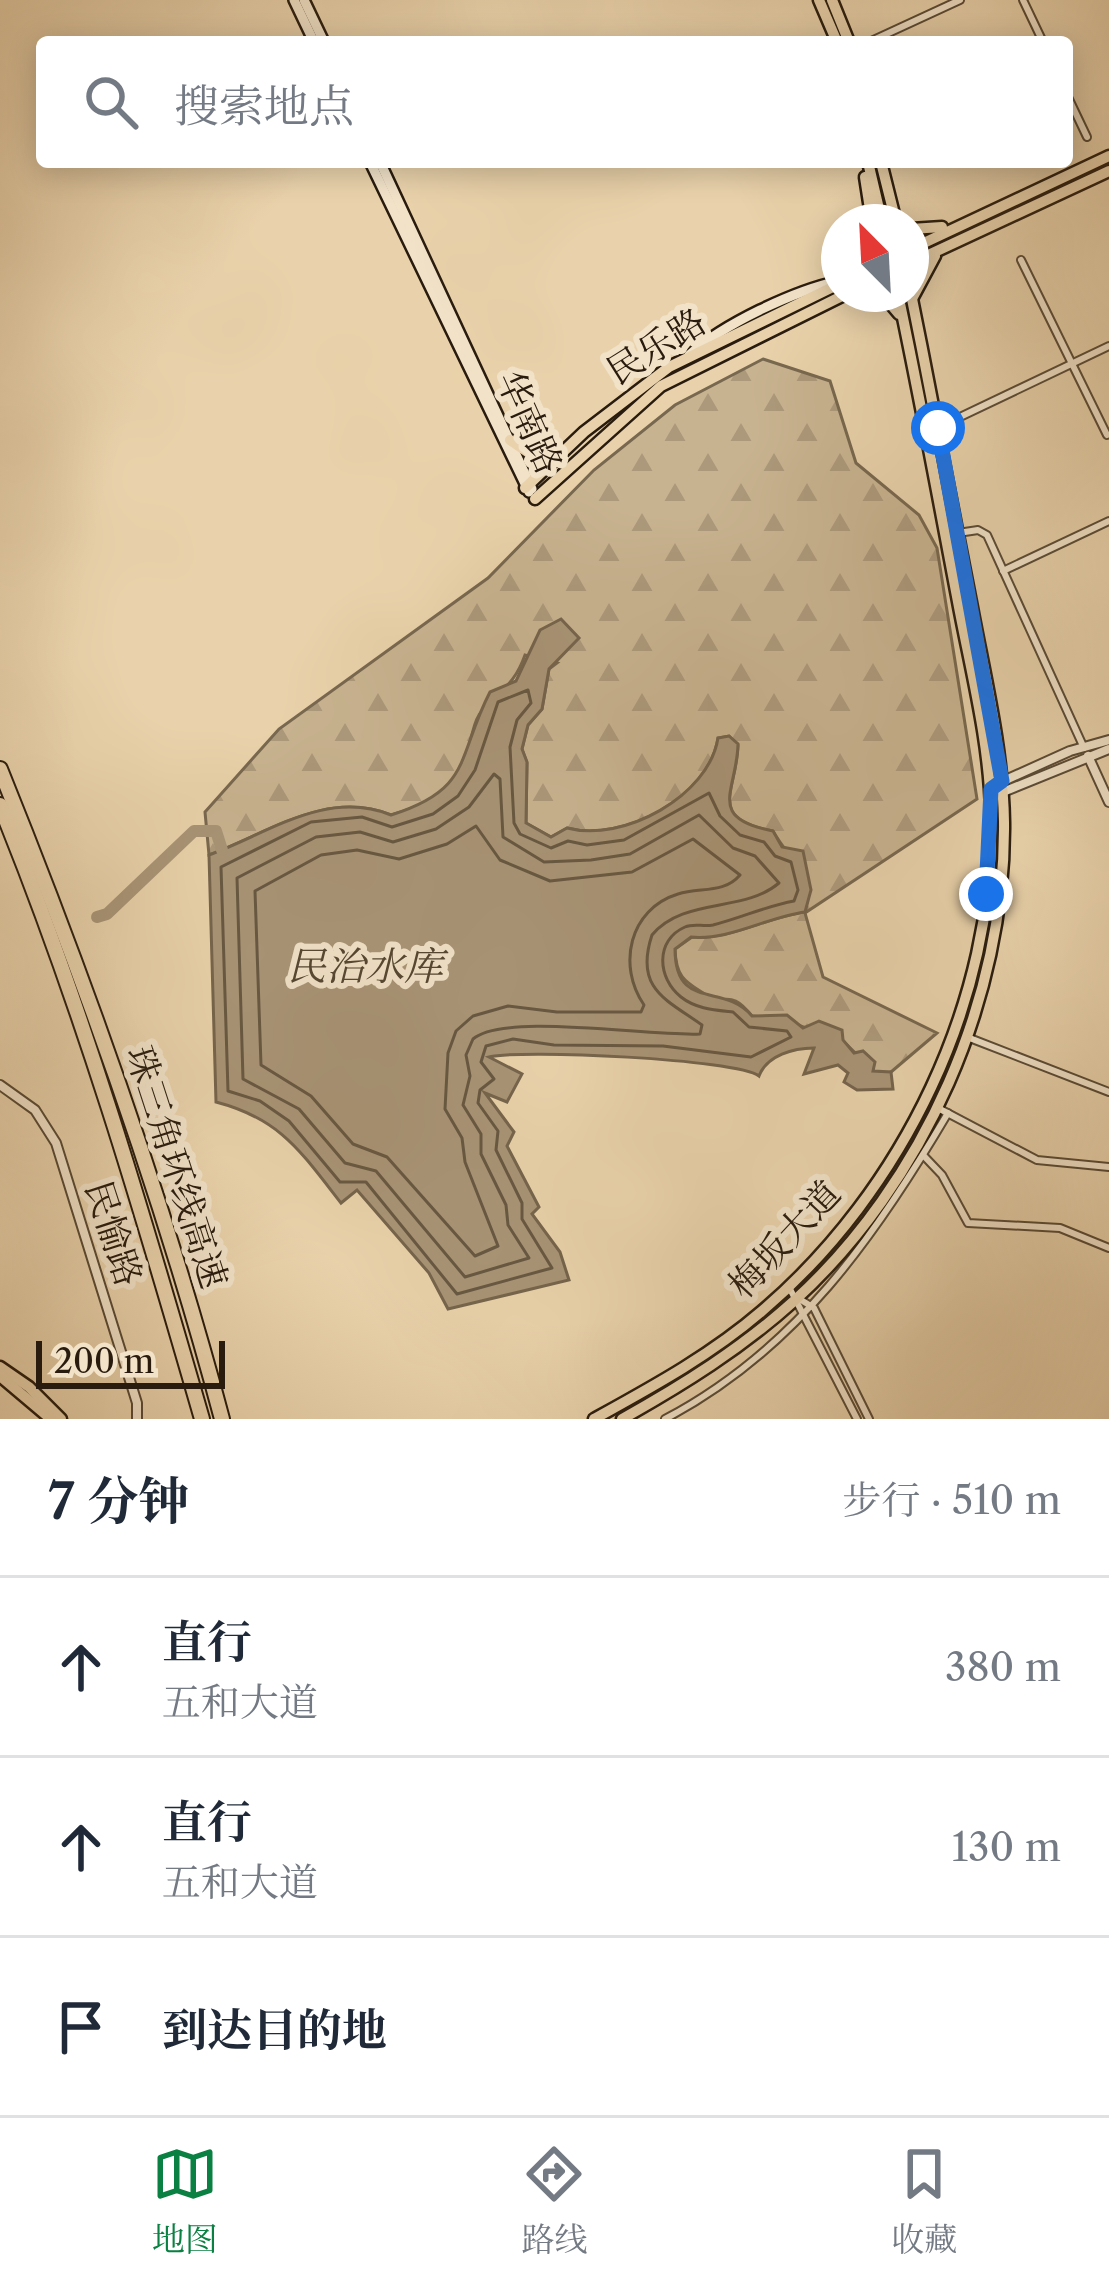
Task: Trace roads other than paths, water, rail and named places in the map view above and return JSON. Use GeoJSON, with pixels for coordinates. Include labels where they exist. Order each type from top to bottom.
{"type":"FeatureCollection","features":[{"type":"Feature","properties":{"kind":"highway"},"geometry":{"type":"LineString","coordinates":[[0,769],[55,905],[59,936]]}},
{"type":"Feature","properties":{"kind":"highway"},"geometry":{"type":"LineString","coordinates":[[0,805],[37,898],[59,936]]}},
{"type":"Feature","properties":{"kind":"highway","name":"珠三角环线高速"},"geometry":{"type":"LineString","coordinates":[[59,936],[202,1419]]}},
{"type":"Feature","properties":{"kind":"highway","name":"珠三角环线高速"},"geometry":{"type":"LineString","coordinates":[[59,936],[130,1114],[222,1419]]}},
{"type":"Feature","properties":{"kind":"main road"},"geometry":{"type":"LineString","coordinates":[[294,0],[311,36]]}},
{"type":"Feature","properties":{"kind":"main road"},"geometry":{"type":"LineString","coordinates":[[304,0],[321,36]]}},
{"type":"Feature","properties":{"kind":"main road"},"geometry":{"type":"LineString","coordinates":[[819,0],[834,36]]}},
{"type":"Feature","properties":{"kind":"main road"},"geometry":{"type":"LineString","coordinates":[[832,0],[847,36]]}},
{"type":"Feature","properties":{"kind":"main road"},"geometry":{"type":"LineString","coordinates":[[929,255],[1109,156]]}},
{"type":"Feature","properties":{"kind":"main road","name":"华南路"},"geometry":{"type":"LineString","coordinates":[[373,168],[535,499]]}},
{"type":"Feature","properties":{"kind":"main road","name":"华南路"},"geometry":{"type":"LineString","coordinates":[[383,168],[528,485]]}},
{"type":"Feature","properties":{"kind":"main road"},"geometry":{"type":"LineString","coordinates":[[867,168],[870,204]]}},
{"type":"Feature","properties":{"kind":"main road"},"geometry":{"type":"LineString","coordinates":[[868,168],[877,204]]}},
{"type":"Feature","properties":{"kind":"main road"},"geometry":{"type":"LineString","coordinates":[[883,168],[893,204]]}},
{"type":"Feature","properties":{"kind":"main road"},"geometry":{"type":"LineString","coordinates":[[929,242],[1109,171]]}},
{"type":"Feature","properties":{"kind":"main road"},"geometry":{"type":"LineString","coordinates":[[929,231],[987,220]]}},
{"type":"Feature","properties":{"kind":"main road"},"geometry":{"type":"LineString","coordinates":[[929,265],[946,247]]}},
{"type":"Feature","properties":{"kind":"main road","name":"民乐路"},"geometry":{"type":"LineString","coordinates":[[528,485],[568,448],[689,355],[821,292]]}},
{"type":"Feature","properties":{"kind":"main road","name":"民乐路"},"geometry":{"type":"LineString","coordinates":[[535,499],[661,386],[821,306]]}},
{"type":"Feature","properties":{"kind":"main road"},"geometry":{"type":"LineString","coordinates":[[894,312],[904,326]]}},
{"type":"Feature","properties":{"kind":"main road"},"geometry":{"type":"LineString","coordinates":[[901,312],[998,787]]}},
{"type":"Feature","properties":{"kind":"main road"},"geometry":{"type":"LineString","coordinates":[[914,312],[958,532],[998,787]]}},
{"type":"Feature","properties":{"kind":"main road"},"geometry":{"type":"LineString","coordinates":[[510,440],[537,456],[568,448]]}},
{"type":"Feature","properties":{"kind":"main road","name":"梅坂大道"},"geometry":{"type":"LineString","coordinates":[[622,1419],[732,1351],[794,1292],[862,1226],[942,1110],[994,939],[1004,854],[998,787]]}},
{"type":"Feature","properties":{"kind":"main road","name":"梅坂大道"},"geometry":{"type":"LineString","coordinates":[[593,1419],[693,1361],[794,1292],[875,1183],[919,1111],[952,1038],[982,915],[998,787]]}},
{"type":"Feature","properties":{"kind":"main road"},"geometry":{"type":"LineString","coordinates":[[0,1372],[51,1419]]}},
{"type":"Feature","properties":{"kind":"main road"},"geometry":{"type":"LineString","coordinates":[[0,1372],[29,1387],[61,1419]]}},
{"type":"Feature","properties":{"kind":"street"},"geometry":{"type":"LineString","coordinates":[[882,36],[960,0]]}},
{"type":"Feature","properties":{"kind":"street"},"geometry":{"type":"LineString","coordinates":[[1023,0],[1040,36]]}},
{"type":"Feature","properties":{"kind":"street"},"geometry":{"type":"LineString","coordinates":[[1073,107],[1087,137]]}},
{"type":"Feature","properties":{"kind":"street"},"geometry":{"type":"LineString","coordinates":[[1021,260],[1107,435]]}},
{"type":"Feature","properties":{"kind":"street"},"geometry":{"type":"LineString","coordinates":[[938,428],[1109,346]]}},
{"type":"Feature","properties":{"kind":"street"},"geometry":{"type":"LineString","coordinates":[[1003,571],[1109,521]]}},
{"type":"Feature","properties":{"kind":"street"},"geometry":{"type":"LineString","coordinates":[[958,532],[983,531],[1109,802]]}},
{"type":"Feature","properties":{"kind":"street"},"geometry":{"type":"LineString","coordinates":[[998,787],[1109,745]]}},
{"type":"Feature","properties":{"kind":"street"},"geometry":{"type":"LineString","coordinates":[[967,1037],[1109,1093]]}},
{"type":"Feature","properties":{"kind":"street","name":"民愉路"},"geometry":{"type":"LineString","coordinates":[[0,1085],[35,1110],[56,1143],[137,1403],[137,1419]]}},
{"type":"Feature","properties":{"kind":"street"},"geometry":{"type":"LineString","coordinates":[[665,1419],[712,1393],[814,1308],[871,1238],[923,1155],[942,1110],[1037,1160],[1109,1167]]}},
{"type":"Feature","properties":{"kind":"street"},"geometry":{"type":"LineString","coordinates":[[923,1155],[943,1175],[968,1222],[1060,1228],[1109,1248]]}},
{"type":"Feature","properties":{"kind":"street"},"geometry":{"type":"LineString","coordinates":[[794,1292],[814,1308],[869,1419]]}},
{"type":"Feature","properties":{"kind":"street"},"geometry":{"type":"LineString","coordinates":[[794,1292],[857,1419]]}},
{"type":"Feature","properties":{"kind":"water","name":"民治水库"},"geometry":{"type":"Polygon","coordinates":[[[561,619],[579,638],[549,669],[542,709],[528,725],[522,749],[527,762],[526,823],[551,837],[567,828],[589,831],[637,821],[681,796],[711,759],[718,738],[729,736],[738,744],[732,810],[739,819],[773,831],[782,847],[803,851],[811,890],[805,912],[719,935],[691,937],[675,949],[677,969],[692,989],[728,1000],[752,1016],[787,1015],[803,1028],[819,1021],[842,1030],[843,1040],[854,1053],[863,1051],[875,1062],[873,1071],[891,1072],[893,1089],[857,1090],[844,1082],[848,1073],[838,1065],[804,1074],[814,1048],[782,1054],[759,1076],[712,1065],[627,1057],[489,1057],[522,1074],[507,1102],[485,1093],[514,1132],[507,1146],[539,1207],[532,1214],[560,1252],[569,1280],[448,1309],[429,1273],[357,1190],[341,1203],[274,1128],[216,1102],[209,855],[321,810],[367,808],[391,815],[436,794],[458,768],[490,692],[516,681],[540,630],[561,619]]]}},
{"type":"Feature","properties":{"kind":"waterway"},"geometry":{"type":"LineString","coordinates":[[97,917],[107,914],[194,831],[216,831],[222,850]]}}]}
